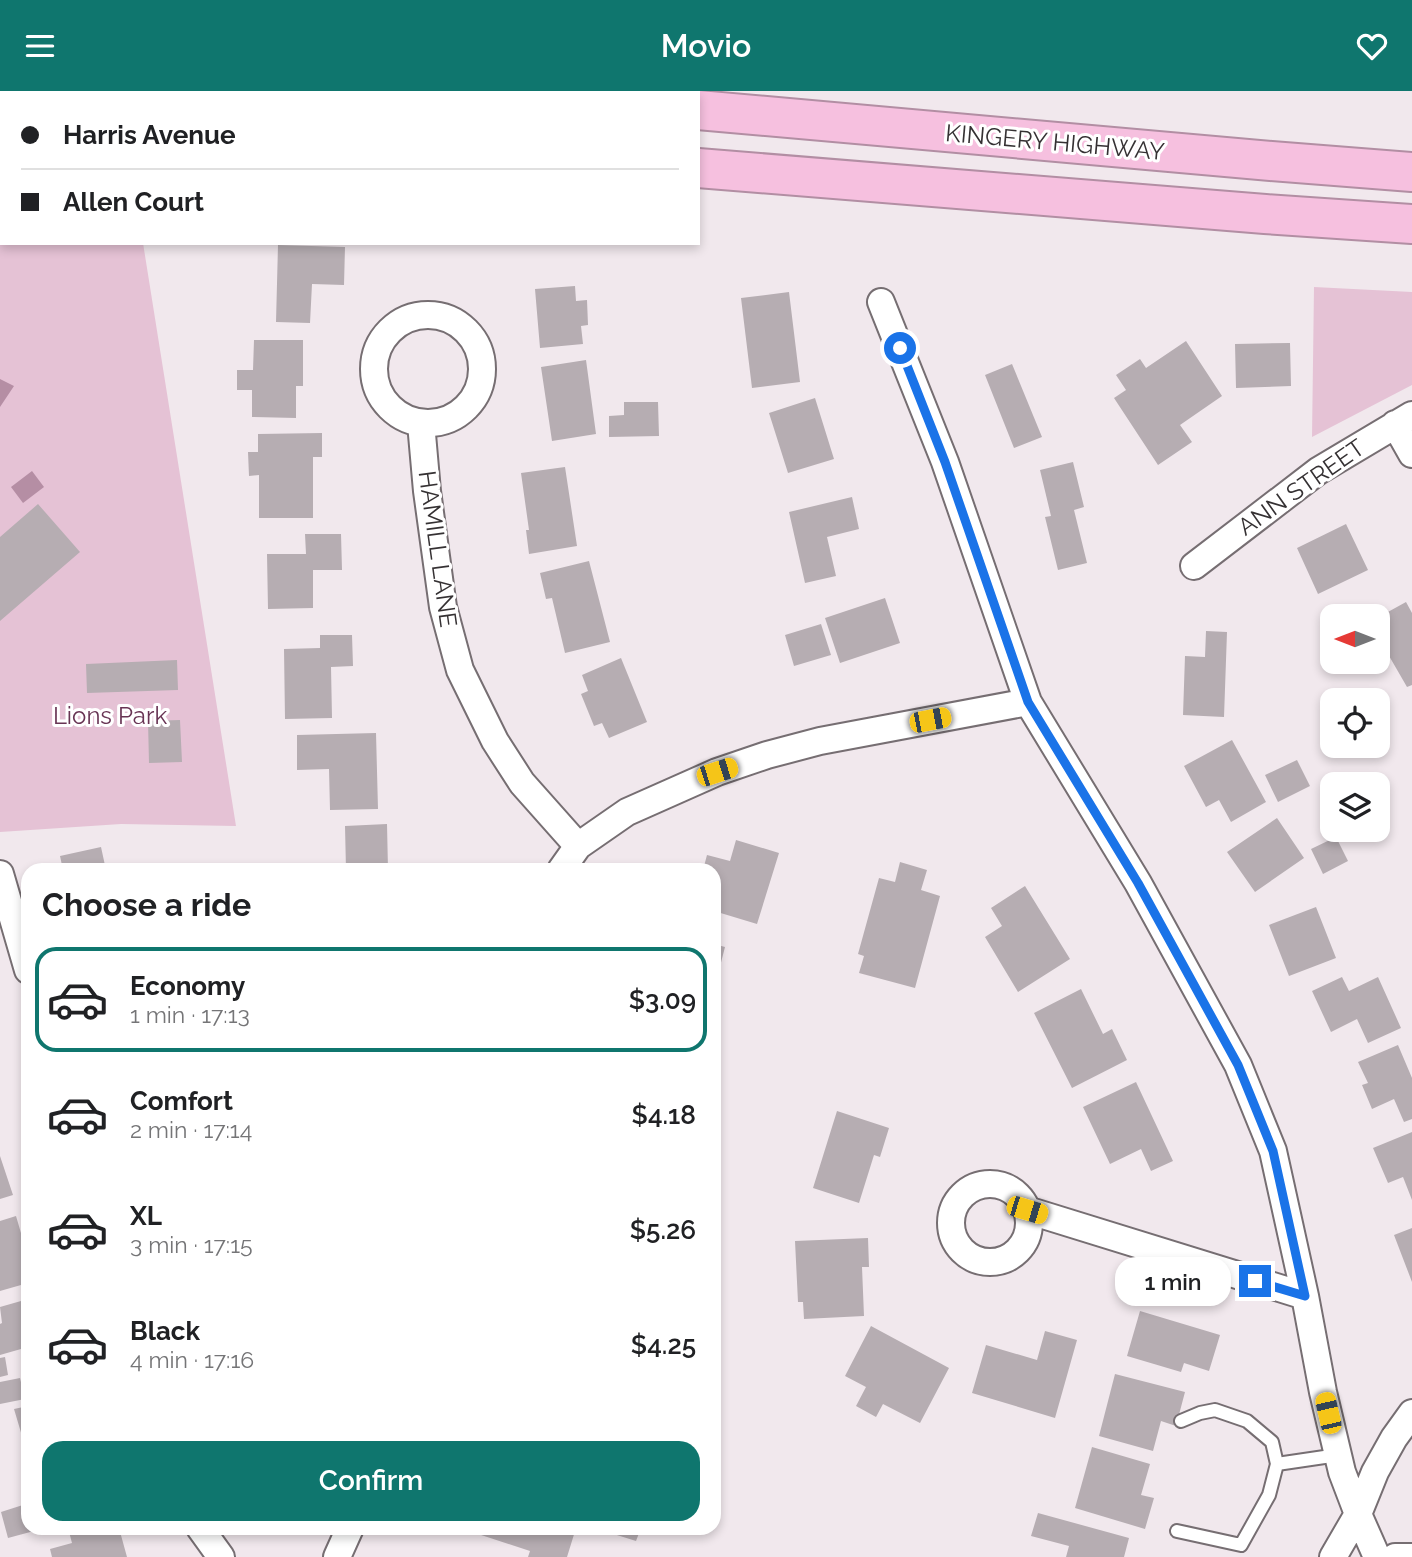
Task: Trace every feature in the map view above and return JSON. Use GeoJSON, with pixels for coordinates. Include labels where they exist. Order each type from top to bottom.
{"type":"FeatureCollection","features":[{"type":"Feature","properties":{"kind":"highway","name":"KINGERY HIGHWAY"},"geometry":{"type":"LineString","coordinates":[[700,110],[1412,172]]}},
{"type":"Feature","properties":{"kind":"highway"},"geometry":{"type":"LineString","coordinates":[[700,168],[1412,224]]}},
{"type":"Feature","properties":{"kind":"street"},"geometry":{"type":"LineString","coordinates":[[881,302],[945,462],[1028,702],[1138,883],[1238,1065],[1273,1151],[1342,1472],[1377,1557]]}},
{"type":"Feature","properties":{"kind":"street"},"geometry":{"type":"LineString","coordinates":[[429,315],[446,318],[462,327],[474,339],[481,356],[482,373],[474,398],[456,416],[439,423],[421,423],[404,418],[389,407],[379,392],[374,374],[376,356],[384,339],[396,326],[411,318],[429,315]]}},
{"type":"Feature","properties":{"kind":"street"},"geometry":{"type":"LineString","coordinates":[[1404,419],[1412,454]]}},
{"type":"Feature","properties":{"kind":"street","name":"ANN STREET"},"geometry":{"type":"LineString","coordinates":[[1194,566],[1318,471],[1404,419]]}},
{"type":"Feature","properties":{"kind":"street","name":"HAMILL LANE"},"geometry":{"type":"LineString","coordinates":[[421,423],[427,491],[443,607],[460,670],[495,741],[522,783],[578,846]]}},
{"type":"Feature","properties":{"kind":"street"},"geometry":{"type":"LineString","coordinates":[[566,863],[578,846],[627,812],[717,772],[820,741],[1028,702]]}},
{"type":"Feature","properties":{"kind":"street"},"geometry":{"type":"LineString","coordinates":[[0,874],[21,946]]}},
{"type":"Feature","properties":{"kind":"street"},"geometry":{"type":"LineString","coordinates":[[1027,1210],[1305,1296]]}},
{"type":"Feature","properties":{"kind":"street"},"geometry":{"type":"LineString","coordinates":[[1333,1557],[1358,1514],[1375,1472],[1412,1413]]}},
{"type":"Feature","properties":{"kind":"street"},"geometry":{"type":"LineString","coordinates":[[205,1535],[221,1557]]}},
{"type":"Feature","properties":{"kind":"street"},"geometry":{"type":"LineString","coordinates":[[337,1557],[347,1535]]}},
{"type":"Feature","properties":{"kind":"street"},"geometry":{"type":"LineString","coordinates":[[1395,1557],[1412,1557]]}},
{"type":"Feature","properties":{"kind":"lane"},"geometry":{"type":"LineString","coordinates":[[1177,1531],[1241,1545],[1269,1495],[1277,1464],[1272,1442],[1247,1421],[1215,1410],[1181,1421]]}},
{"type":"Feature","properties":{"kind":"lane"},"geometry":{"type":"LineString","coordinates":[[1277,1464],[1338,1455]]}},
{"type":"Feature","properties":{"kind":"green space","name":"Lions Park"},"geometry":{"type":"Polygon","coordinates":[[[0,245],[143,245],[236,826],[121,824],[0,832],[0,245]]]}},
{"type":"Feature","properties":{"kind":"green space"},"geometry":{"type":"Polygon","coordinates":[[[1314,287],[1412,292],[1412,385],[1312,437],[1314,287]]]}},
{"type":"Feature","properties":{"kind":"shaded area"},"geometry":{"type":"Polygon","coordinates":[[[0,379],[14,386],[0,407],[0,379]]]}},
{"type":"Feature","properties":{"kind":"shaded area"},"geometry":{"type":"Polygon","coordinates":[[[32,471],[44,487],[23,503],[11,487],[32,471]]]}},
{"type":"Feature","properties":{"kind":"building"},"geometry":{"type":"Polygon","coordinates":[[[278,245],[345,247],[344,285],[312,284],[310,323],[276,322],[278,245]]]}},
{"type":"Feature","properties":{"kind":"building"},"geometry":{"type":"Polygon","coordinates":[[[575,286],[576,301],[587,300],[588,325],[581,326],[583,344],[540,348],[535,289],[575,286]]]}},
{"type":"Feature","properties":{"kind":"building"},"geometry":{"type":"Polygon","coordinates":[[[789,292],[800,382],[752,388],[741,298],[789,292]]]}},
{"type":"Feature","properties":{"kind":"building"},"geometry":{"type":"Polygon","coordinates":[[[254,340],[303,340],[303,386],[296,386],[296,418],[252,417],[252,390],[237,390],[237,370],[253,370],[254,340]]]}},
{"type":"Feature","properties":{"kind":"building"},"geometry":{"type":"Polygon","coordinates":[[[1186,341],[1222,396],[1180,425],[1192,442],[1158,465],[1114,398],[1126,390],[1116,375],[1140,359],[1146,368],[1186,341]]]}},
{"type":"Feature","properties":{"kind":"building"},"geometry":{"type":"Polygon","coordinates":[[[1290,343],[1291,386],[1236,388],[1235,344],[1290,343]]]}},
{"type":"Feature","properties":{"kind":"building"},"geometry":{"type":"Polygon","coordinates":[[[586,360],[596,434],[552,441],[541,367],[586,360]]]}},
{"type":"Feature","properties":{"kind":"building"},"geometry":{"type":"Polygon","coordinates":[[[1012,364],[1042,437],[1014,448],[985,375],[1012,364]]]}},
{"type":"Feature","properties":{"kind":"building"},"geometry":{"type":"Polygon","coordinates":[[[815,398],[834,459],[788,473],[769,413],[815,398]]]}},
{"type":"Feature","properties":{"kind":"building"},"geometry":{"type":"Polygon","coordinates":[[[624,402],[658,402],[659,436],[609,437],[609,416],[624,415],[624,402]]]}},
{"type":"Feature","properties":{"kind":"building"},"geometry":{"type":"Polygon","coordinates":[[[322,433],[322,457],[313,457],[313,518],[259,518],[259,475],[249,476],[248,452],[258,452],[258,434],[322,433]]]}},
{"type":"Feature","properties":{"kind":"building"},"geometry":{"type":"Polygon","coordinates":[[[1073,462],[1084,507],[1074,510],[1087,563],[1058,570],[1045,517],[1051,516],[1040,470],[1073,462]]]}},
{"type":"Feature","properties":{"kind":"building"},"geometry":{"type":"Polygon","coordinates":[[[565,467],[577,546],[529,554],[526,530],[529,530],[521,473],[565,467]]]}},
{"type":"Feature","properties":{"kind":"building"},"geometry":{"type":"Polygon","coordinates":[[[852,497],[859,529],[827,537],[836,576],[805,583],[789,512],[852,497]]]}},
{"type":"Feature","properties":{"kind":"building"},"geometry":{"type":"Polygon","coordinates":[[[38,504],[80,552],[0,621],[0,537],[38,504]]]}},
{"type":"Feature","properties":{"kind":"building"},"geometry":{"type":"Polygon","coordinates":[[[1346,524],[1368,570],[1318,594],[1297,548],[1346,524]]]}},
{"type":"Feature","properties":{"kind":"building"},"geometry":{"type":"Polygon","coordinates":[[[305,534],[341,534],[342,570],[313,570],[313,608],[268,609],[267,554],[306,554],[305,534]]]}},
{"type":"Feature","properties":{"kind":"building"},"geometry":{"type":"Polygon","coordinates":[[[589,561],[610,642],[565,653],[552,598],[546,599],[540,573],[589,561]]]}},
{"type":"Feature","properties":{"kind":"building"},"geometry":{"type":"Polygon","coordinates":[[[885,598],[900,643],[840,663],[825,618],[885,598]]]}},
{"type":"Feature","properties":{"kind":"building"},"geometry":{"type":"Polygon","coordinates":[[[1406,602],[1412,613],[1412,685],[1407,687],[1390,658],[1390,611],[1406,602]]]}},
{"type":"Feature","properties":{"kind":"building"},"geometry":{"type":"Polygon","coordinates":[[[821,624],[831,655],[794,666],[785,635],[821,624]]]}},
{"type":"Feature","properties":{"kind":"building"},"geometry":{"type":"Polygon","coordinates":[[[1206,631],[1227,632],[1224,717],[1183,715],[1185,656],[1205,657],[1206,631]]]}},
{"type":"Feature","properties":{"kind":"building"},"geometry":{"type":"Polygon","coordinates":[[[320,635],[352,635],[353,666],[331,667],[332,718],[285,719],[284,649],[320,648],[320,635]]]}},
{"type":"Feature","properties":{"kind":"building"},"geometry":{"type":"Polygon","coordinates":[[[621,658],[647,722],[609,738],[602,723],[594,726],[581,694],[588,691],[582,675],[621,658]]]}},
{"type":"Feature","properties":{"kind":"building"},"geometry":{"type":"Polygon","coordinates":[[[177,660],[178,690],[87,693],[86,664],[177,660]]]}},
{"type":"Feature","properties":{"kind":"building"},"geometry":{"type":"Polygon","coordinates":[[[180,720],[182,762],[149,763],[148,721],[180,720]]]}},
{"type":"Feature","properties":{"kind":"building"},"geometry":{"type":"Polygon","coordinates":[[[376,733],[378,809],[330,810],[329,769],[297,770],[297,735],[376,733]]]}},
{"type":"Feature","properties":{"kind":"building"},"geometry":{"type":"Polygon","coordinates":[[[1232,740],[1266,802],[1231,822],[1219,800],[1206,807],[1184,766],[1232,740]]]}},
{"type":"Feature","properties":{"kind":"building"},"geometry":{"type":"Polygon","coordinates":[[[1297,760],[1310,786],[1278,802],[1265,775],[1297,760]]]}},
{"type":"Feature","properties":{"kind":"building"},"geometry":{"type":"Polygon","coordinates":[[[1277,818],[1304,858],[1255,892],[1227,852],[1277,818]]]}},
{"type":"Feature","properties":{"kind":"building"},"geometry":{"type":"Polygon","coordinates":[[[387,824],[388,863],[346,863],[345,826],[387,824]]]}},
{"type":"Feature","properties":{"kind":"building"},"geometry":{"type":"Polygon","coordinates":[[[736,840],[779,853],[757,924],[721,913],[721,863],[705,863],[707,855],[730,861],[736,840]]]}},
{"type":"Feature","properties":{"kind":"building"},"geometry":{"type":"Polygon","coordinates":[[[1326,842],[1338,842],[1348,861],[1323,874],[1311,849],[1326,842]]]}},
{"type":"Feature","properties":{"kind":"building"},"geometry":{"type":"Polygon","coordinates":[[[101,847],[104,863],[62,863],[60,856],[101,847]]]}},
{"type":"Feature","properties":{"kind":"building"},"geometry":{"type":"Polygon","coordinates":[[[900,862],[927,870],[921,890],[940,896],[915,988],[859,973],[864,956],[858,954],[879,878],[895,882],[900,862]]]}},
{"type":"Feature","properties":{"kind":"building"},"geometry":{"type":"Polygon","coordinates":[[[1025,886],[1070,959],[1018,992],[985,937],[1002,926],[991,908],[1025,886]]]}},
{"type":"Feature","properties":{"kind":"building"},"geometry":{"type":"Polygon","coordinates":[[[1316,907],[1336,958],[1289,976],[1269,925],[1316,907]]]}},
{"type":"Feature","properties":{"kind":"building"},"geometry":{"type":"Polygon","coordinates":[[[721,946],[725,947],[721,963],[721,946]]]}},
{"type":"Feature","properties":{"kind":"building"},"geometry":{"type":"Polygon","coordinates":[[[1342,977],[1349,991],[1378,977],[1401,1028],[1368,1043],[1357,1019],[1331,1032],[1312,991],[1342,977]]]}},
{"type":"Feature","properties":{"kind":"building"},"geometry":{"type":"Polygon","coordinates":[[[1081,989],[1103,1034],[1112,1029],[1127,1060],[1072,1088],[1034,1013],[1081,989]]]}},
{"type":"Feature","properties":{"kind":"building"},"geometry":{"type":"Polygon","coordinates":[[[1398,1045],[1412,1078],[1412,1119],[1404,1122],[1394,1099],[1372,1109],[1362,1085],[1368,1083],[1358,1062],[1398,1045]]]}},
{"type":"Feature","properties":{"kind":"building"},"geometry":{"type":"Polygon","coordinates":[[[1136,1082],[1173,1161],[1151,1171],[1141,1149],[1110,1164],[1083,1107],[1136,1082]]]}},
{"type":"Feature","properties":{"kind":"building"},"geometry":{"type":"Polygon","coordinates":[[[837,1111],[889,1128],[880,1157],[874,1155],[859,1203],[813,1188],[837,1111]]]}},
{"type":"Feature","properties":{"kind":"building"},"geometry":{"type":"Polygon","coordinates":[[[1412,1132],[1412,1200],[1403,1177],[1388,1183],[1373,1148],[1412,1132]]]}},
{"type":"Feature","properties":{"kind":"building"},"geometry":{"type":"Polygon","coordinates":[[[0,1156],[13,1195],[0,1199],[0,1156]]]}},
{"type":"Feature","properties":{"kind":"building"},"geometry":{"type":"Polygon","coordinates":[[[16,1216],[21,1233],[21,1285],[0,1291],[0,1221],[16,1216]]]}},
{"type":"Feature","properties":{"kind":"building"},"geometry":{"type":"Polygon","coordinates":[[[1412,1228],[1412,1282],[1394,1235],[1412,1228]]]}},
{"type":"Feature","properties":{"kind":"building"},"geometry":{"type":"Polygon","coordinates":[[[868,1238],[869,1267],[862,1267],[864,1316],[804,1319],[803,1302],[798,1302],[795,1241],[868,1238]]]}},
{"type":"Feature","properties":{"kind":"building"},"geometry":{"type":"Polygon","coordinates":[[[21,1301],[21,1349],[0,1355],[2,1323],[0,1307],[21,1301]]]}},
{"type":"Feature","properties":{"kind":"building"},"geometry":{"type":"Polygon","coordinates":[[[1140,1311],[1220,1335],[1209,1371],[1184,1363],[1181,1372],[1127,1356],[1140,1311]]]}},
{"type":"Feature","properties":{"kind":"building"},"geometry":{"type":"Polygon","coordinates":[[[871,1326],[949,1368],[920,1423],[883,1404],[876,1417],[856,1406],[866,1387],[845,1376],[871,1326]]]}},
{"type":"Feature","properties":{"kind":"building"},"geometry":{"type":"Polygon","coordinates":[[[1045,1331],[1077,1340],[1055,1418],[972,1393],[986,1345],[1037,1360],[1045,1331]]]}},
{"type":"Feature","properties":{"kind":"building"},"geometry":{"type":"Polygon","coordinates":[[[5,1357],[8,1375],[0,1377],[0,1358],[5,1357]]]}},
{"type":"Feature","properties":{"kind":"building"},"geometry":{"type":"Polygon","coordinates":[[[1115,1374],[1185,1392],[1176,1426],[1161,1421],[1153,1451],[1099,1436],[1115,1374]]]}},
{"type":"Feature","properties":{"kind":"building"},"geometry":{"type":"Polygon","coordinates":[[[20,1378],[21,1400],[0,1404],[0,1382],[20,1378]]]}},
{"type":"Feature","properties":{"kind":"building"},"geometry":{"type":"Polygon","coordinates":[[[21,1408],[21,1433],[14,1409],[21,1408]]]}},
{"type":"Feature","properties":{"kind":"building"},"geometry":{"type":"Polygon","coordinates":[[[1092,1447],[1150,1464],[1141,1495],[1154,1498],[1145,1529],[1075,1508],[1092,1447]]]}},
{"type":"Feature","properties":{"kind":"building"},"geometry":{"type":"Polygon","coordinates":[[[21,1506],[21,1534],[8,1538],[1,1512],[21,1506]]]}},
{"type":"Feature","properties":{"kind":"building"},"geometry":{"type":"Polygon","coordinates":[[[1038,1513],[1129,1538],[1124,1557],[1066,1557],[1069,1546],[1031,1536],[1038,1513]]]}},
{"type":"Feature","properties":{"kind":"building"},"geometry":{"type":"Polygon","coordinates":[[[70,1535],[121,1535],[127,1557],[52,1557],[50,1549],[72,1543],[70,1535]]]}},
{"type":"Feature","properties":{"kind":"building"},"geometry":{"type":"Polygon","coordinates":[[[481,1535],[574,1535],[567,1557],[528,1557],[530,1551],[481,1535]]]}},
{"type":"Feature","properties":{"kind":"building"},"geometry":{"type":"Polygon","coordinates":[[[617,1535],[638,1535],[636,1541],[617,1535]]]}},
{"type":"Feature","properties":{"kind":"route"},"geometry":{"type":"LineString","coordinates":[[900,348],[945,462],[1028,702],[1138,883],[1238,1065],[1273,1151],[1305,1296],[1255,1281]]}}]}
